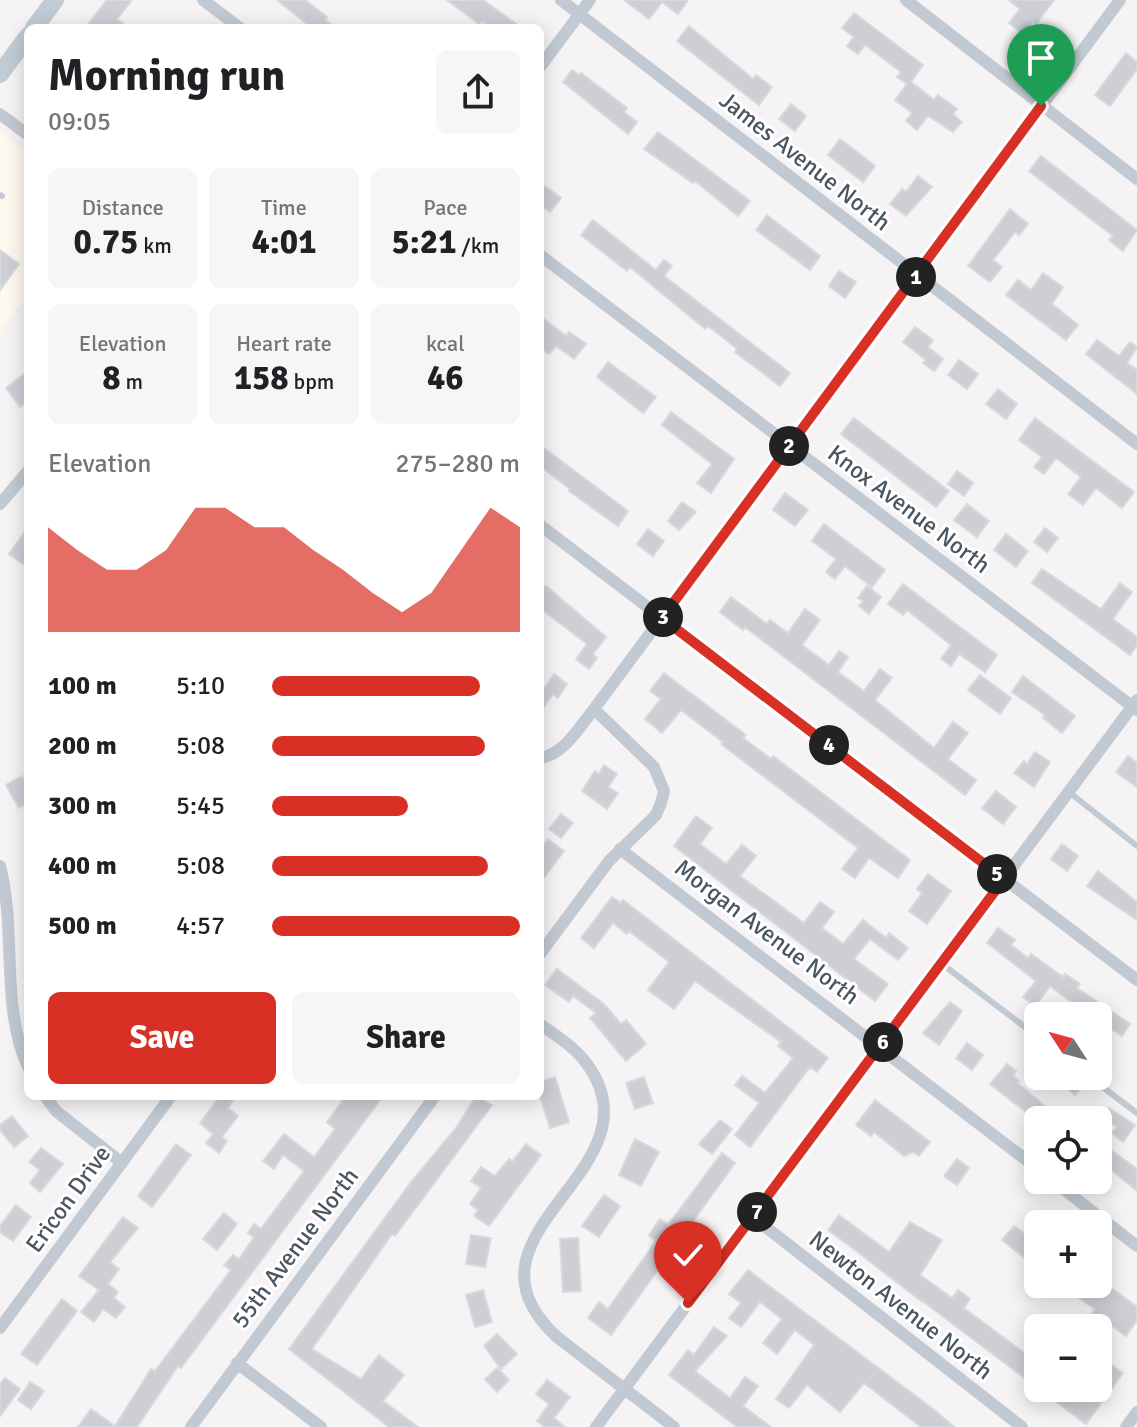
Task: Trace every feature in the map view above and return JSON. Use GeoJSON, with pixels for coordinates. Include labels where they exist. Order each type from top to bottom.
{"type":"FeatureCollection","features":[{"type":"Feature","properties":{"kind":"street"},"geometry":{"type":"LineString","coordinates":[[37,24],[55,0]]}},
{"type":"Feature","properties":{"kind":"street"},"geometry":{"type":"LineString","coordinates":[[203,0],[235,24]]}},
{"type":"Feature","properties":{"kind":"street","name":"James Avenue North"},"geometry":{"type":"LineString","coordinates":[[561,0],[1137,444]]}},
{"type":"Feature","properties":{"kind":"street"},"geometry":{"type":"LineString","coordinates":[[544,62],[590,0]]}},
{"type":"Feature","properties":{"kind":"street"},"geometry":{"type":"LineString","coordinates":[[906,0],[1137,179]]}},
{"type":"Feature","properties":{"kind":"street"},"geometry":{"type":"LineString","coordinates":[[544,758],[561,747],[594,709],[1120,0]]}},
{"type":"Feature","properties":{"kind":"street"},"geometry":{"type":"LineString","coordinates":[[0,74],[24,41]]}},
{"type":"Feature","properties":{"kind":"street"},"geometry":{"type":"LineString","coordinates":[[0,114],[24,132]]}},
{"type":"Feature","properties":{"kind":"street","name":"Knox Avenue North"},"geometry":{"type":"LineString","coordinates":[[544,258],[1135,706]]}},
{"type":"Feature","properties":{"kind":"street"},"geometry":{"type":"LineString","coordinates":[[0,504],[24,476]]}},
{"type":"Feature","properties":{"kind":"street"},"geometry":{"type":"LineString","coordinates":[[544,528],[1137,980]]}},
{"type":"Feature","properties":{"kind":"street"},"geometry":{"type":"LineString","coordinates":[[596,1427],[1135,706]]}},
{"type":"Feature","properties":{"kind":"street"},"geometry":{"type":"LineString","coordinates":[[544,949],[620,849],[656,815],[664,791],[661,778],[647,758],[594,709]]}},
{"type":"Feature","properties":{"kind":"street","name":"Morgan Avenue North"},"geometry":{"type":"LineString","coordinates":[[620,849],[1024,1158]]}},
{"type":"Feature","properties":{"kind":"street"},"geometry":{"type":"LineString","coordinates":[[0,866],[7,915],[14,1026],[24,1055]]}},
{"type":"Feature","properties":{"kind":"street"},"geometry":{"type":"LineString","coordinates":[[544,1027],[587,1064],[597,1082],[603,1104],[603,1126],[598,1146],[587,1165],[531,1242],[525,1263],[530,1304],[541,1323],[674,1427]]}},
{"type":"Feature","properties":{"kind":"street"},"geometry":{"type":"LineString","coordinates":[[48,1100],[56,1111],[122,1163]]}},
{"type":"Feature","properties":{"kind":"street","name":"Ericon Drive"},"geometry":{"type":"LineString","coordinates":[[0,1328],[168,1100]]}},
{"type":"Feature","properties":{"kind":"street","name":"55th Avenue North"},"geometry":{"type":"LineString","coordinates":[[191,1427],[432,1100]]}},
{"type":"Feature","properties":{"kind":"street"},"geometry":{"type":"LineString","coordinates":[[1070,1194],[1137,1246]]}},
{"type":"Feature","properties":{"kind":"street","name":"Newton Avenue North"},"geometry":{"type":"LineString","coordinates":[[753,1217],[1022,1427]]}},
{"type":"Feature","properties":{"kind":"street"},"geometry":{"type":"LineString","coordinates":[[237,1363],[321,1427]]}},
{"type":"Feature","properties":{"kind":"street"},"geometry":{"type":"LineString","coordinates":[[1126,1427],[1137,1412]]}},
{"type":"Feature","properties":{"kind":"lane"},"geometry":{"type":"LineString","coordinates":[[1069,792],[1137,846]]}},
{"type":"Feature","properties":{"kind":"lane"},"geometry":{"type":"LineString","coordinates":[[941,963],[1024,1026]]}},
{"type":"Feature","properties":{"kind":"lane"},"geometry":{"type":"LineString","coordinates":[[1107,1090],[1137,1113]]}},
{"type":"Feature","properties":{"kind":"shaded area"},"geometry":{"type":"Polygon","coordinates":[[[0,132],[24,150],[24,299],[0,332],[0,132]]]}},
{"type":"Feature","properties":{"kind":"building"},"geometry":{"type":"Polygon","coordinates":[[[107,0],[132,0],[117,19],[124,24],[88,24],[107,0]]]}},
{"type":"Feature","properties":{"kind":"building"},"geometry":{"type":"Polygon","coordinates":[[[277,0],[305,0],[327,17],[325,20],[330,24],[307,24],[277,0]]]}},
{"type":"Feature","properties":{"kind":"building"},"geometry":{"type":"Polygon","coordinates":[[[447,0],[483,0],[516,24],[486,24],[482,21],[479,24],[447,0]]]}},
{"type":"Feature","properties":{"kind":"building"},"geometry":{"type":"Polygon","coordinates":[[[624,0],[688,0],[678,14],[662,2],[649,19],[624,0]]]}},
{"type":"Feature","properties":{"kind":"building"},"geometry":{"type":"Polygon","coordinates":[[[1009,0],[1054,0],[1036,24],[1033,21],[1023,34],[1009,23],[1020,9],[1009,0]]]}},
{"type":"Feature","properties":{"kind":"building"},"geometry":{"type":"Polygon","coordinates":[[[854,13],[923,65],[911,82],[934,100],[938,95],[957,109],[953,114],[962,122],[953,132],[928,116],[917,130],[906,121],[912,113],[895,100],[907,84],[897,77],[901,72],[865,45],[858,54],[847,46],[854,37],[842,28],[854,13]]]}},
{"type":"Feature","properties":{"kind":"building"},"geometry":{"type":"Polygon","coordinates":[[[689,26],[753,79],[756,75],[772,87],[759,105],[677,41],[689,26]]]}},
{"type":"Feature","properties":{"kind":"building"},"geometry":{"type":"Polygon","coordinates":[[[1126,53],[1137,62],[1137,69],[1110,106],[1095,95],[1126,53]]]}},
{"type":"Feature","properties":{"kind":"building"},"geometry":{"type":"Polygon","coordinates":[[[572,70],[579,75],[581,73],[627,108],[624,112],[637,122],[628,134],[563,82],[572,70]]]}},
{"type":"Feature","properties":{"kind":"building"},"geometry":{"type":"Polygon","coordinates":[[[791,104],[806,116],[795,131],[779,119],[791,104]]]}},
{"type":"Feature","properties":{"kind":"building"},"geometry":{"type":"Polygon","coordinates":[[[658,132],[750,201],[738,216],[695,181],[693,183],[644,149],[658,132]]]}},
{"type":"Feature","properties":{"kind":"building"},"geometry":{"type":"Polygon","coordinates":[[[840,139],[875,166],[863,182],[828,155],[840,139]]]}},
{"type":"Feature","properties":{"kind":"building"},"geometry":{"type":"Polygon","coordinates":[[[1041,156],[1137,230],[1123,251],[1109,240],[1113,236],[1029,171],[1041,156]]]}},
{"type":"Feature","properties":{"kind":"building"},"geometry":{"type":"Polygon","coordinates":[[[918,176],[932,187],[906,216],[890,204],[902,189],[906,192],[918,176]]]}},
{"type":"Feature","properties":{"kind":"building"},"geometry":{"type":"Polygon","coordinates":[[[544,187],[561,198],[550,212],[544,208],[544,187]]]}},
{"type":"Feature","properties":{"kind":"building"},"geometry":{"type":"Polygon","coordinates":[[[1010,209],[1028,224],[1019,235],[1015,232],[993,260],[1002,267],[990,282],[968,266],[1010,209]]]}},
{"type":"Feature","properties":{"kind":"building"},"geometry":{"type":"Polygon","coordinates":[[[767,215],[820,256],[810,270],[756,230],[767,215]]]}},
{"type":"Feature","properties":{"kind":"building"},"geometry":{"type":"Polygon","coordinates":[[[593,220],[656,270],[664,260],[672,266],[664,276],[790,373],[780,386],[735,352],[737,349],[708,326],[705,329],[630,267],[627,271],[581,235],[593,220]]]}},
{"type":"Feature","properties":{"kind":"building"},"geometry":{"type":"Polygon","coordinates":[[[0,250],[19,264],[0,290],[0,250]]]}},
{"type":"Feature","properties":{"kind":"building"},"geometry":{"type":"Polygon","coordinates":[[[839,271],[856,282],[845,298],[829,286],[839,271]]]}},
{"type":"Feature","properties":{"kind":"building"},"geometry":{"type":"Polygon","coordinates":[[[1043,273],[1063,287],[1052,304],[1078,325],[1066,340],[1006,295],[1018,280],[1031,290],[1043,273]]]}},
{"type":"Feature","properties":{"kind":"building"},"geometry":{"type":"Polygon","coordinates":[[[544,319],[566,336],[569,332],[586,344],[574,359],[556,346],[549,354],[544,351],[544,319]]]}},
{"type":"Feature","properties":{"kind":"building"},"geometry":{"type":"Polygon","coordinates":[[[915,327],[933,340],[928,347],[943,359],[934,371],[923,363],[926,360],[903,342],[915,327]]]}},
{"type":"Feature","properties":{"kind":"building"},"geometry":{"type":"Polygon","coordinates":[[[1097,340],[1119,356],[1130,342],[1137,347],[1127,363],[1137,370],[1137,394],[1086,354],[1097,340]]]}},
{"type":"Feature","properties":{"kind":"building"},"geometry":{"type":"Polygon","coordinates":[[[959,360],[978,374],[967,389],[948,375],[959,360]]]}},
{"type":"Feature","properties":{"kind":"building"},"geometry":{"type":"Polygon","coordinates":[[[608,362],[656,397],[643,413],[597,377],[608,362]]]}},
{"type":"Feature","properties":{"kind":"building"},"geometry":{"type":"Polygon","coordinates":[[[24,374],[24,404],[20,407],[6,388],[24,374]]]}},
{"type":"Feature","properties":{"kind":"building"},"geometry":{"type":"Polygon","coordinates":[[[998,389],[1017,404],[1006,419],[986,404],[998,389]]]}},
{"type":"Feature","properties":{"kind":"building"},"geometry":{"type":"Polygon","coordinates":[[[671,412],[734,459],[711,493],[697,483],[712,464],[662,425],[671,412]]]}},
{"type":"Feature","properties":{"kind":"building"},"geometry":{"type":"Polygon","coordinates":[[[854,418],[949,491],[936,507],[841,434],[854,418]]]}},
{"type":"Feature","properties":{"kind":"building"},"geometry":{"type":"Polygon","coordinates":[[[1035,418],[1134,492],[1122,508],[1096,488],[1083,505],[1068,494],[1081,477],[1056,458],[1044,474],[1034,467],[1042,457],[1019,440],[1035,418]]]}},
{"type":"Feature","properties":{"kind":"building"},"geometry":{"type":"Polygon","coordinates":[[[544,448],[628,511],[618,526],[544,469],[544,448]]]}},
{"type":"Feature","properties":{"kind":"building"},"geometry":{"type":"Polygon","coordinates":[[[957,471],[973,483],[964,496],[948,484],[957,471]]]}},
{"type":"Feature","properties":{"kind":"building"},"geometry":{"type":"Polygon","coordinates":[[[785,493],[808,510],[795,526],[773,510],[785,493]]]}},
{"type":"Feature","properties":{"kind":"building"},"geometry":{"type":"Polygon","coordinates":[[[682,502],[696,512],[679,530],[668,521],[682,502]]]}},
{"type":"Feature","properties":{"kind":"building"},"geometry":{"type":"Polygon","coordinates":[[[967,504],[989,521],[977,537],[954,520],[967,504]]]}},
{"type":"Feature","properties":{"kind":"building"},"geometry":{"type":"Polygon","coordinates":[[[824,524],[885,570],[872,587],[845,566],[835,579],[826,572],[836,559],[812,541],[824,524]]]}},
{"type":"Feature","properties":{"kind":"building"},"geometry":{"type":"Polygon","coordinates":[[[1045,528],[1058,538],[1047,552],[1034,542],[1045,528]]]}},
{"type":"Feature","properties":{"kind":"building"},"geometry":{"type":"Polygon","coordinates":[[[648,529],[664,541],[653,556],[637,544],[648,529]]]}},
{"type":"Feature","properties":{"kind":"building"},"geometry":{"type":"Polygon","coordinates":[[[24,533],[24,563],[9,554],[24,533]]]}},
{"type":"Feature","properties":{"kind":"building"},"geometry":{"type":"Polygon","coordinates":[[[1006,534],[1028,551],[1016,567],[994,550],[1006,534]]]}},
{"type":"Feature","properties":{"kind":"building"},"geometry":{"type":"Polygon","coordinates":[[[1042,569],[1101,609],[1120,583],[1132,592],[1113,619],[1137,637],[1137,645],[1130,655],[1032,583],[1042,569]]]}},
{"type":"Feature","properties":{"kind":"building"},"geometry":{"type":"Polygon","coordinates":[[[903,584],[997,655],[985,672],[959,654],[951,666],[941,659],[951,645],[907,610],[903,615],[888,604],[903,584]]]}},
{"type":"Feature","properties":{"kind":"building"},"geometry":{"type":"Polygon","coordinates":[[[546,586],[606,637],[593,654],[597,658],[589,669],[576,659],[587,644],[544,611],[546,586]]]}},
{"type":"Feature","properties":{"kind":"building"},"geometry":{"type":"Polygon","coordinates":[[[867,586],[881,597],[869,614],[859,606],[863,601],[858,598],[867,586]]]}},
{"type":"Feature","properties":{"kind":"building"},"geometry":{"type":"Polygon","coordinates":[[[731,597],[767,624],[770,620],[788,633],[805,609],[820,620],[802,645],[829,665],[839,651],[848,657],[838,672],[864,691],[880,669],[892,678],[875,700],[934,748],[953,722],[968,733],[948,759],[976,780],[965,795],[745,627],[743,630],[720,612],[731,597]]]}},
{"type":"Feature","properties":{"kind":"building"},"geometry":{"type":"Polygon","coordinates":[[[664,673],[746,735],[743,738],[771,759],[773,756],[910,860],[898,878],[869,858],[855,878],[842,869],[858,848],[681,710],[662,733],[645,719],[661,699],[650,691],[664,673]]]}},
{"type":"Feature","properties":{"kind":"building"},"geometry":{"type":"Polygon","coordinates":[[[554,674],[567,684],[558,698],[553,694],[544,707],[544,688],[554,674]]]}},
{"type":"Feature","properties":{"kind":"building"},"geometry":{"type":"Polygon","coordinates":[[[980,675],[1011,698],[1000,714],[968,690],[980,675]]]}},
{"type":"Feature","properties":{"kind":"building"},"geometry":{"type":"Polygon","coordinates":[[[1023,676],[1075,716],[1062,733],[1043,718],[1045,715],[1012,692],[1023,676]]]}},
{"type":"Feature","properties":{"kind":"building"},"geometry":{"type":"Polygon","coordinates":[[[1035,752],[1050,762],[1034,787],[1014,773],[1024,761],[1027,764],[1035,752]]]}},
{"type":"Feature","properties":{"kind":"building"},"geometry":{"type":"Polygon","coordinates":[[[1128,756],[1137,763],[1137,787],[1116,772],[1128,756]]]}},
{"type":"Feature","properties":{"kind":"building"},"geometry":{"type":"Polygon","coordinates":[[[604,765],[617,774],[608,787],[618,793],[607,809],[582,791],[595,771],[599,774],[604,765]]]}},
{"type":"Feature","properties":{"kind":"building"},"geometry":{"type":"Polygon","coordinates":[[[22,776],[24,805],[19,808],[6,785],[22,776]]]}},
{"type":"Feature","properties":{"kind":"building"},"geometry":{"type":"Polygon","coordinates":[[[996,791],[1016,807],[1003,824],[982,808],[996,791]]]}},
{"type":"Feature","properties":{"kind":"building"},"geometry":{"type":"Polygon","coordinates":[[[561,814],[573,823],[561,838],[549,829],[561,814]]]}},
{"type":"Feature","properties":{"kind":"building"},"geometry":{"type":"Polygon","coordinates":[[[696,816],[712,828],[700,844],[726,864],[742,845],[756,856],[740,876],[804,923],[820,902],[834,912],[822,928],[843,944],[863,920],[886,938],[889,933],[908,948],[898,960],[870,939],[854,959],[888,984],[875,1001],[674,846],[696,816]]]}},
{"type":"Feature","properties":{"kind":"building"},"geometry":{"type":"Polygon","coordinates":[[[548,839],[564,851],[544,878],[544,844],[548,839]]]}},
{"type":"Feature","properties":{"kind":"building"},"geometry":{"type":"Polygon","coordinates":[[[1062,844],[1078,856],[1067,871],[1051,859],[1062,844]]]}},
{"type":"Feature","properties":{"kind":"building"},"geometry":{"type":"Polygon","coordinates":[[[1098,871],[1137,902],[1137,920],[1087,886],[1098,871]]]}},
{"type":"Feature","properties":{"kind":"building"},"geometry":{"type":"Polygon","coordinates":[[[928,874],[951,891],[927,924],[909,911],[922,893],[917,889],[928,874]]]}},
{"type":"Feature","properties":{"kind":"building"},"geometry":{"type":"Polygon","coordinates":[[[612,897],[621,903],[623,900],[828,1058],[817,1072],[810,1067],[750,1147],[735,1135],[759,1103],[735,1085],[742,1076],[765,1093],[793,1058],[778,1046],[781,1042],[695,981],[674,1009],[648,990],[669,962],[629,931],[627,934],[613,923],[594,948],[581,938],[612,897]]]}},
{"type":"Feature","properties":{"kind":"building"},"geometry":{"type":"Polygon","coordinates":[[[998,928],[1015,940],[1011,945],[1028,958],[1031,954],[1063,977],[1065,974],[1080,984],[1077,988],[1098,1002],[1071,1002],[1050,986],[1038,1002],[1030,1002],[1023,997],[1036,981],[987,943],[998,928]]]}},
{"type":"Feature","properties":{"kind":"building"},"geometry":{"type":"Polygon","coordinates":[[[557,969],[604,1004],[621,1024],[626,1020],[646,1044],[626,1061],[590,1018],[596,1013],[573,996],[569,1002],[545,985],[557,969]]]}},
{"type":"Feature","properties":{"kind":"building"},"geometry":{"type":"Polygon","coordinates":[[[950,1002],[962,1011],[939,1045],[923,1033],[950,1002]]]}},
{"type":"Feature","properties":{"kind":"building"},"geometry":{"type":"Polygon","coordinates":[[[1112,1012],[1130,1024],[1122,1036],[1112,1029],[1112,1012]]]}},
{"type":"Feature","properties":{"kind":"building"},"geometry":{"type":"Polygon","coordinates":[[[967,1043],[983,1055],[972,1070],[956,1058],[967,1043]]]}},
{"type":"Feature","properties":{"kind":"building"},"geometry":{"type":"Polygon","coordinates":[[[1007,1064],[1016,1071],[1013,1076],[1019,1081],[1017,1083],[1045,1106],[1024,1106],[1024,1111],[990,1084],[1007,1064]]]}},
{"type":"Feature","properties":{"kind":"building"},"geometry":{"type":"Polygon","coordinates":[[[555,1077],[569,1122],[550,1128],[541,1100],[544,1100],[544,1081],[555,1077]]]}},
{"type":"Feature","properties":{"kind":"building"},"geometry":{"type":"Polygon","coordinates":[[[644,1077],[653,1103],[635,1109],[626,1083],[644,1077]]]}},
{"type":"Feature","properties":{"kind":"building"},"geometry":{"type":"Polygon","coordinates":[[[217,1100],[233,1100],[228,1108],[238,1116],[222,1137],[227,1141],[219,1153],[206,1143],[213,1134],[200,1123],[217,1100]]]}},
{"type":"Feature","properties":{"kind":"building"},"geometry":{"type":"Polygon","coordinates":[[[343,1100],[380,1100],[181,1368],[178,1366],[137,1427],[78,1427],[91,1409],[115,1426],[151,1369],[155,1371],[231,1270],[224,1265],[233,1255],[239,1259],[254,1237],[248,1233],[254,1224],[261,1229],[304,1171],[283,1155],[274,1169],[263,1161],[284,1134],[314,1157],[335,1129],[327,1122],[343,1100]]]}},
{"type":"Feature","properties":{"kind":"building"},"geometry":{"type":"Polygon","coordinates":[[[474,1100],[483,1100],[492,1105],[395,1236],[392,1234],[312,1349],[361,1379],[379,1355],[404,1375],[383,1401],[418,1427],[389,1427],[289,1349],[411,1182],[456,1128],[474,1100]]]}},
{"type":"Feature","properties":{"kind":"building"},"geometry":{"type":"Polygon","coordinates":[[[875,1100],[930,1142],[919,1156],[913,1152],[904,1156],[874,1132],[871,1136],[856,1125],[875,1100]]]}},
{"type":"Feature","properties":{"kind":"building"},"geometry":{"type":"Polygon","coordinates":[[[1112,1110],[1135,1125],[1123,1142],[1112,1133],[1117,1127],[1112,1123],[1112,1110]]]}},
{"type":"Feature","properties":{"kind":"building"},"geometry":{"type":"Polygon","coordinates":[[[12,1116],[28,1136],[14,1147],[0,1130],[0,1125],[12,1116]]]}},
{"type":"Feature","properties":{"kind":"building"},"geometry":{"type":"Polygon","coordinates":[[[720,1120],[732,1129],[712,1154],[699,1144],[720,1120]]]}},
{"type":"Feature","properties":{"kind":"building"},"geometry":{"type":"Polygon","coordinates":[[[635,1139],[659,1152],[641,1186],[619,1175],[635,1139]]]}},
{"type":"Feature","properties":{"kind":"building"},"geometry":{"type":"Polygon","coordinates":[[[176,1144],[191,1155],[152,1207],[138,1196],[176,1144]]]}},
{"type":"Feature","properties":{"kind":"building"},"geometry":{"type":"Polygon","coordinates":[[[526,1144],[541,1155],[489,1226],[474,1216],[478,1210],[470,1204],[481,1188],[471,1181],[481,1167],[495,1176],[509,1159],[513,1161],[526,1144]]]}},
{"type":"Feature","properties":{"kind":"building"},"geometry":{"type":"Polygon","coordinates":[[[41,1148],[63,1164],[40,1192],[30,1183],[40,1170],[29,1162],[41,1148]]]}},
{"type":"Feature","properties":{"kind":"building"},"geometry":{"type":"Polygon","coordinates":[[[1112,1151],[1137,1169],[1137,1191],[1112,1170],[1112,1151]]]}},
{"type":"Feature","properties":{"kind":"building"},"geometry":{"type":"Polygon","coordinates":[[[722,1153],[735,1163],[611,1335],[588,1318],[599,1302],[608,1309],[656,1241],[649,1235],[660,1219],[668,1225],[722,1153]]]}},
{"type":"Feature","properties":{"kind":"building"},"geometry":{"type":"Polygon","coordinates":[[[957,1159],[969,1168],[957,1185],[944,1176],[957,1159]]]}},
{"type":"Feature","properties":{"kind":"building"},"geometry":{"type":"Polygon","coordinates":[[[604,1195],[620,1206],[599,1237],[582,1226],[604,1195]]]}},
{"type":"Feature","properties":{"kind":"building"},"geometry":{"type":"Polygon","coordinates":[[[16,1205],[31,1217],[13,1241],[0,1232],[0,1226],[16,1205]]]}},
{"type":"Feature","properties":{"kind":"building"},"geometry":{"type":"Polygon","coordinates":[[[224,1213],[237,1224],[217,1250],[203,1239],[224,1213]]]}},
{"type":"Feature","properties":{"kind":"building"},"geometry":{"type":"Polygon","coordinates":[[[839,1215],[889,1252],[910,1222],[942,1240],[920,1275],[952,1298],[958,1290],[970,1299],[964,1308],[1024,1353],[1024,1378],[921,1301],[828,1230],[839,1215]]]}},
{"type":"Feature","properties":{"kind":"building"},"geometry":{"type":"Polygon","coordinates":[[[123,1217],[138,1228],[110,1262],[119,1269],[108,1284],[118,1292],[114,1298],[125,1307],[116,1318],[103,1309],[94,1322],[81,1312],[99,1290],[79,1276],[123,1217]]]}},
{"type":"Feature","properties":{"kind":"building"},"geometry":{"type":"Polygon","coordinates":[[[1014,1226],[1024,1233],[1024,1257],[1002,1240],[1014,1226]]]}},
{"type":"Feature","properties":{"kind":"building"},"geometry":{"type":"Polygon","coordinates":[[[471,1235],[491,1238],[485,1267],[466,1264],[471,1235]]]}},
{"type":"Feature","properties":{"kind":"building"},"geometry":{"type":"Polygon","coordinates":[[[578,1238],[581,1291],[563,1292],[560,1239],[578,1238]]]}},
{"type":"Feature","properties":{"kind":"building"},"geometry":{"type":"Polygon","coordinates":[[[748,1270],[954,1427],[921,1427],[864,1383],[840,1412],[807,1385],[789,1408],[776,1399],[814,1345],[795,1330],[777,1354],[763,1343],[782,1319],[760,1302],[741,1327],[729,1318],[741,1303],[729,1294],[748,1270]]]}},
{"type":"Feature","properties":{"kind":"building"},"geometry":{"type":"Polygon","coordinates":[[[1112,1288],[1137,1307],[1137,1320],[1126,1336],[1112,1326],[1112,1314],[1091,1314],[1095,1309],[1079,1298],[1112,1298],[1112,1288]]]}},
{"type":"Feature","properties":{"kind":"building"},"geometry":{"type":"Polygon","coordinates":[[[483,1290],[492,1322],[475,1327],[466,1295],[483,1290]]]}},
{"type":"Feature","properties":{"kind":"building"},"geometry":{"type":"Polygon","coordinates":[[[62,1299],[77,1311],[37,1365],[21,1354],[62,1299]]]}},
{"type":"Feature","properties":{"kind":"building"},"geometry":{"type":"Polygon","coordinates":[[[714,1327],[727,1336],[695,1371],[730,1398],[745,1377],[758,1386],[743,1406],[771,1427],[737,1427],[669,1375],[688,1350],[694,1355],[714,1327]]]}},
{"type":"Feature","properties":{"kind":"building"},"geometry":{"type":"Polygon","coordinates":[[[497,1334],[517,1354],[501,1369],[484,1346],[497,1334]]]}},
{"type":"Feature","properties":{"kind":"building"},"geometry":{"type":"Polygon","coordinates":[[[1112,1365],[1123,1373],[1112,1388],[1112,1365]]]}},
{"type":"Feature","properties":{"kind":"building"},"geometry":{"type":"Polygon","coordinates":[[[497,1368],[509,1380],[497,1392],[485,1379],[497,1368]]]}},
{"type":"Feature","properties":{"kind":"building"},"geometry":{"type":"Polygon","coordinates":[[[5,1378],[20,1389],[0,1416],[0,1384],[5,1378]]]}},
{"type":"Feature","properties":{"kind":"building"},"geometry":{"type":"Polygon","coordinates":[[[547,1380],[570,1397],[554,1418],[565,1427],[545,1427],[537,1421],[549,1404],[536,1394],[547,1380]]]}},
{"type":"Feature","properties":{"kind":"building"},"geometry":{"type":"Polygon","coordinates":[[[30,1382],[44,1391],[31,1409],[18,1400],[30,1382]]]}},
{"type":"Feature","properties":{"kind":"building"},"geometry":{"type":"Polygon","coordinates":[[[1056,1402],[1102,1402],[1086,1424],[1056,1402]]]}},
{"type":"Feature","properties":{"kind":"route"},"geometry":{"type":"LineString","coordinates":[[688,1303],[1004,879],[662,618],[1041,106]]}}]}
